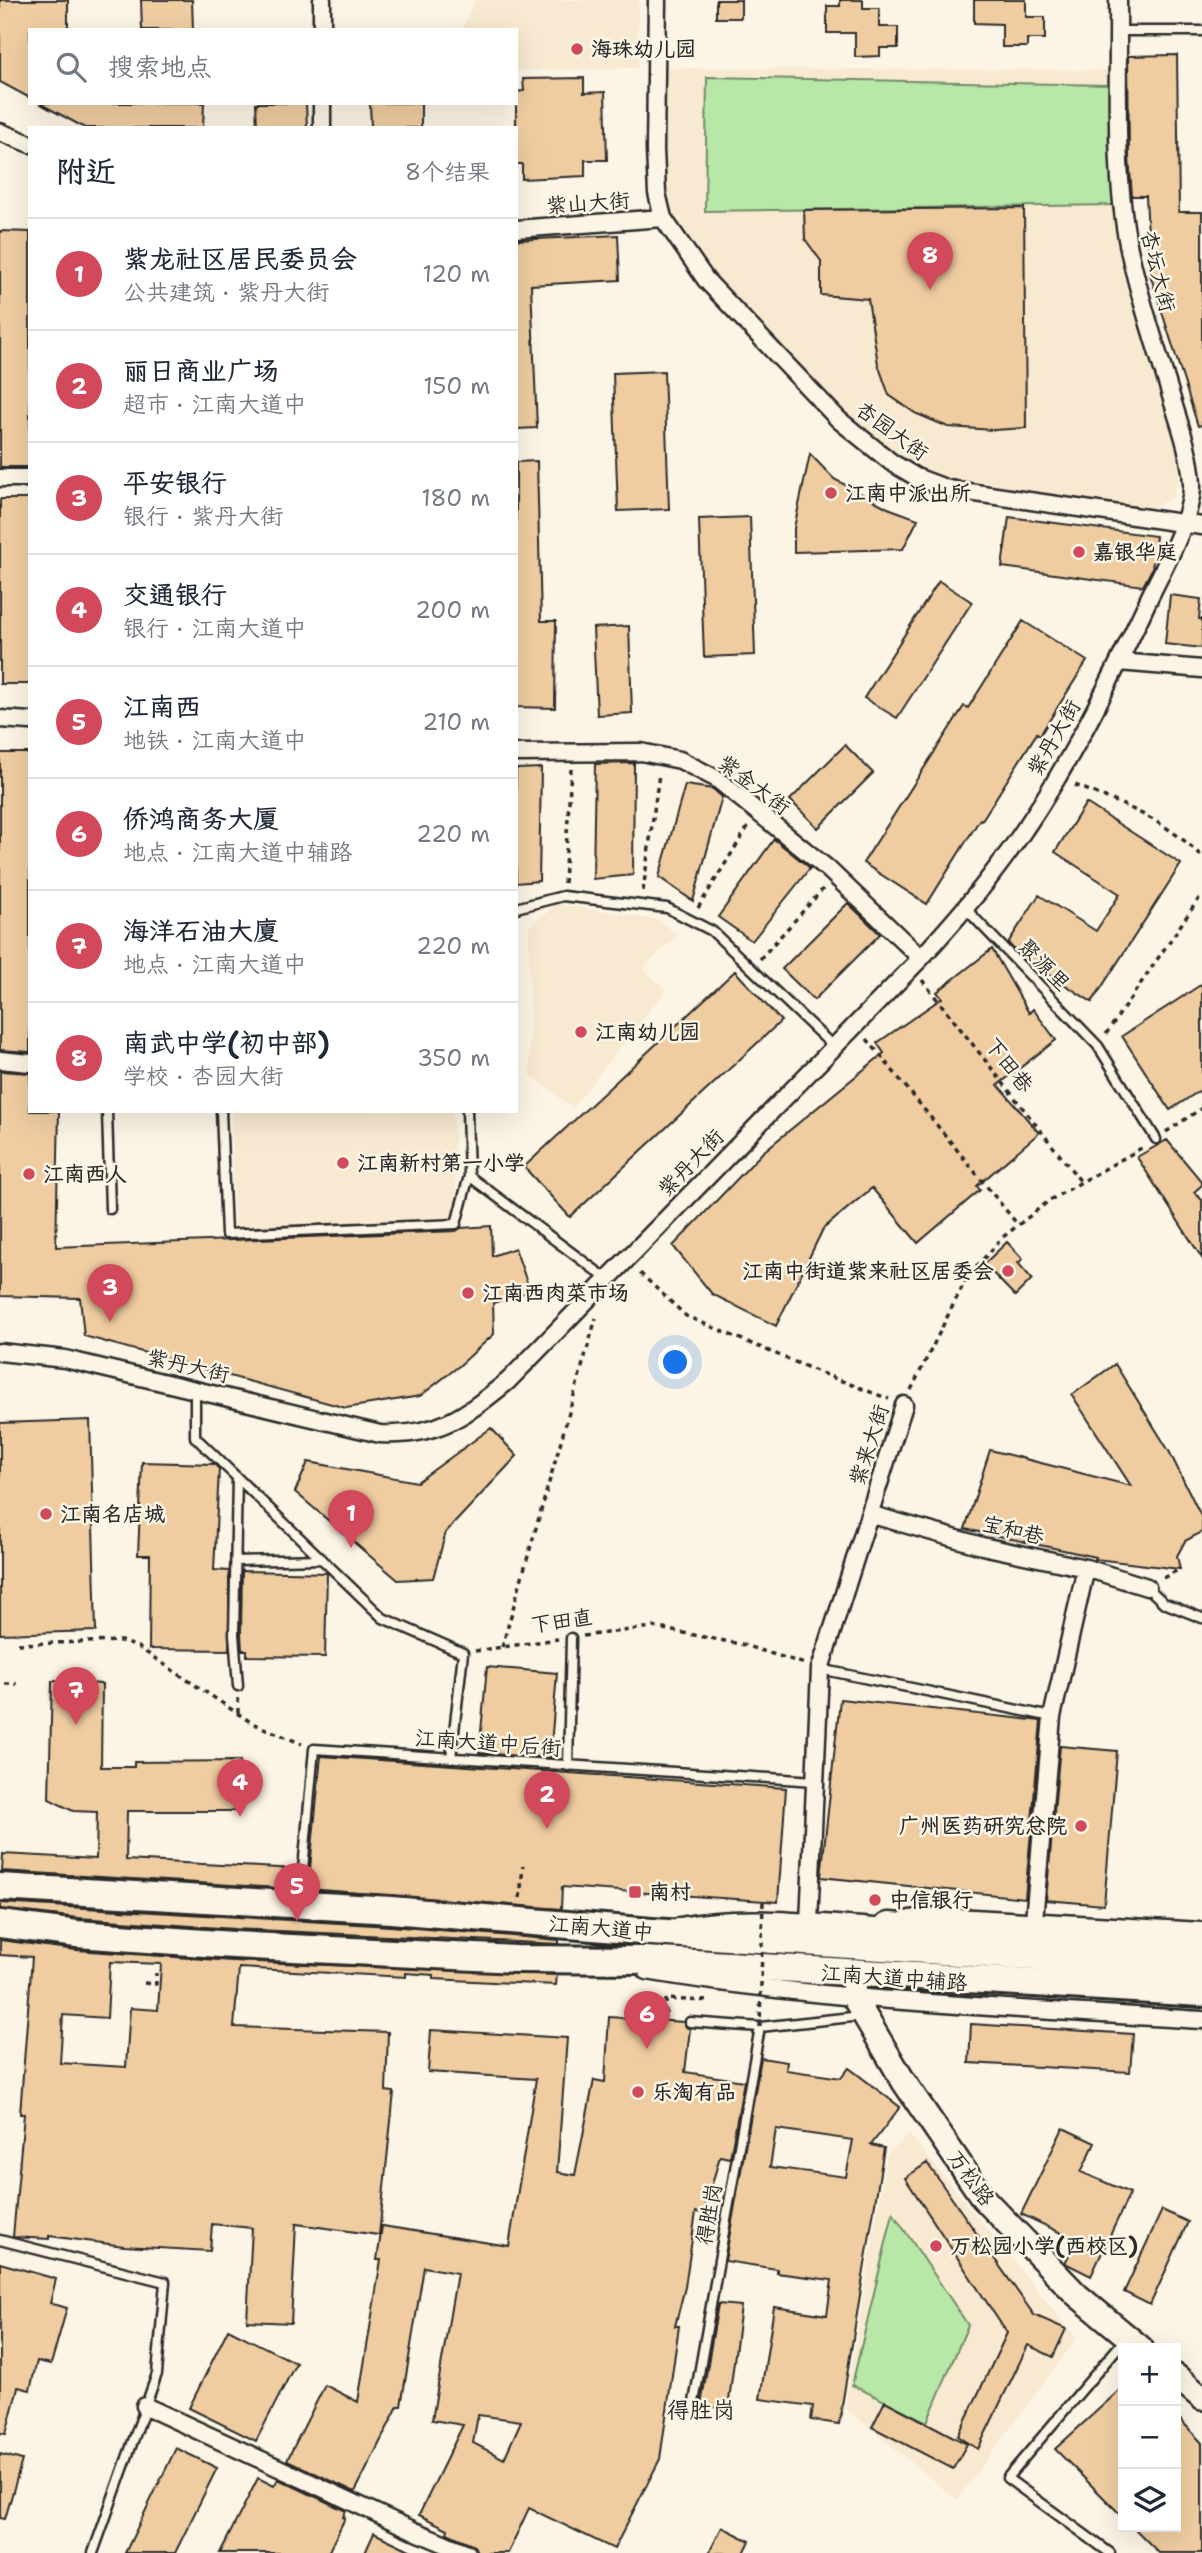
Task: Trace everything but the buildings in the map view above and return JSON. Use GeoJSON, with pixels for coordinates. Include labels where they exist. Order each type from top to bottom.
{"type":"FeatureCollection","features":[{"type":"Feature","properties":{"kind":"highway"},"geometry":{"type":"LineString","coordinates":[[888,1938],[1121,1944],[1202,1949]]}},
{"type":"Feature","properties":{"kind":"main road","name":"江南大道中"},"geometry":{"type":"LineString","coordinates":[[0,1888],[300,1904],[652,1932],[888,1938],[1202,1968]]}},
{"type":"Feature","properties":{"kind":"main road"},"geometry":{"type":"LineString","coordinates":[[77,1934],[80,1892]]}},
{"type":"Feature","properties":{"kind":"main road","name":"江南大道中"},"geometry":{"type":"LineString","coordinates":[[0,1924],[77,1934],[395,1954],[586,1961],[644,1960],[857,1994],[1202,1993]]}},
{"type":"Feature","properties":{"kind":"street"},"geometry":{"type":"LineString","coordinates":[[322,0],[322,28]]}},
{"type":"Feature","properties":{"kind":"street"},"geometry":{"type":"LineString","coordinates":[[657,0],[655,150],[657,193],[663,218]]}},
{"type":"Feature","properties":{"kind":"street","name":"杏坛大街"},"geometry":{"type":"LineString","coordinates":[[1118,0],[1122,208],[1135,274],[1186,444],[1192,483],[1191,503],[1182,525]]}},
{"type":"Feature","properties":{"kind":"street"},"geometry":{"type":"LineString","coordinates":[[322,105],[322,126]]}},
{"type":"Feature","properties":{"kind":"street"},"geometry":{"type":"LineString","coordinates":[[0,132],[28,143]]}},
{"type":"Feature","properties":{"kind":"street","name":"紫山大街"},"geometry":{"type":"LineString","coordinates":[[518,229],[663,218]]}},
{"type":"Feature","properties":{"kind":"street","name":"杏园大街"},"geometry":{"type":"LineString","coordinates":[[663,218],[706,280],[839,420],[891,463],[916,477],[948,489],[1182,525]]}},
{"type":"Feature","properties":{"kind":"street"},"geometry":{"type":"LineString","coordinates":[[0,478],[28,478]]}},
{"type":"Feature","properties":{"kind":"street"},"geometry":{"type":"LineString","coordinates":[[1182,525],[1202,526]]}},
{"type":"Feature","properties":{"kind":"street","name":"紫丹大街"},"geometry":{"type":"LineString","coordinates":[[0,1352],[65,1359],[380,1434],[419,1433],[452,1421],[473,1409],[508,1381],[916,963],[995,872],[1057,777],[1119,662],[1182,525]]}},
{"type":"Feature","properties":{"kind":"street"},"geometry":{"type":"LineString","coordinates":[[1119,662],[1202,669]]}},
{"type":"Feature","properties":{"kind":"street"},"geometry":{"type":"LineString","coordinates":[[0,719],[28,721]]}},
{"type":"Feature","properties":{"kind":"street","name":"紫金大街"},"geometry":{"type":"LineString","coordinates":[[518,753],[641,752],[680,760],[717,779],[835,876],[916,963]]}},
{"type":"Feature","properties":{"kind":"street"},"geometry":{"type":"LineString","coordinates":[[0,1060],[28,1063]]}},
{"type":"Feature","properties":{"kind":"street","name":"紫来大街"},"geometry":{"type":"LineString","coordinates":[[809,1923],[820,1669],[904,1405]]}},
{"type":"Feature","properties":{"kind":"street","name":"宝和巷"},"geometry":{"type":"LineString","coordinates":[[869,1514],[982,1546],[1086,1568],[1147,1587]]}},
{"type":"Feature","properties":{"kind":"street"},"geometry":{"type":"LineString","coordinates":[[1034,1920],[1052,1717],[1086,1568]]}},
{"type":"Feature","properties":{"kind":"street"},"geometry":{"type":"LineString","coordinates":[[652,1932],[724,1919],[809,1923],[888,1938],[910,1919],[938,1916],[1202,1931]]}},
{"type":"Feature","properties":{"kind":"street","name":"江南大道中辅路"},"geometry":{"type":"LineString","coordinates":[[857,1994],[1202,2020]]}},
{"type":"Feature","properties":{"kind":"street","name":"万松路"},"geometry":{"type":"LineString","coordinates":[[857,1994],[904,2082],[983,2198],[1077,2295],[1134,2342]]}},
{"type":"Feature","properties":{"kind":"street"},"geometry":{"type":"LineString","coordinates":[[1181,2380],[1202,2398]]}},
{"type":"Feature","properties":{"kind":"street"},"geometry":{"type":"LineString","coordinates":[[145,2406],[404,2527],[467,2553]]}},
{"type":"Feature","properties":{"kind":"lane"},"geometry":{"type":"LineString","coordinates":[[1118,31],[1202,30]]}},
{"type":"Feature","properties":{"kind":"lane"},"geometry":{"type":"LineString","coordinates":[[518,907],[563,896],[667,908],[712,931],[834,1047]]}},
{"type":"Feature","properties":{"kind":"lane","name":"聚源里"},"geometry":{"type":"LineString","coordinates":[[965,908],[1098,1046],[1156,1139]]}},
{"type":"Feature","properties":{"kind":"lane"},"geometry":{"type":"LineString","coordinates":[[107,1113],[110,1209]]}},
{"type":"Feature","properties":{"kind":"lane"},"geometry":{"type":"LineString","coordinates":[[222,1113],[226,1234],[456,1224],[469,1176],[467,1113]]}},
{"type":"Feature","properties":{"kind":"lane"},"geometry":{"type":"LineString","coordinates":[[469,1176],[607,1279]]}},
{"type":"Feature","properties":{"kind":"lane"},"geometry":{"type":"LineString","coordinates":[[195,1388],[195,1437],[383,1618],[463,1653],[451,1758]]}},
{"type":"Feature","properties":{"kind":"lane"},"geometry":{"type":"LineString","coordinates":[[237,1477],[234,1634],[238,1686]]}},
{"type":"Feature","properties":{"kind":"lane"},"geometry":{"type":"LineString","coordinates":[[236,1561],[322,1559]]}},
{"type":"Feature","properties":{"kind":"lane"},"geometry":{"type":"LineString","coordinates":[[1147,1587],[1164,1603],[1202,1618]]}},
{"type":"Feature","properties":{"kind":"lane"},"geometry":{"type":"LineString","coordinates":[[568,1766],[571,1637]]}},
{"type":"Feature","properties":{"kind":"lane"},"geometry":{"type":"LineString","coordinates":[[820,1669],[1052,1717]]}},
{"type":"Feature","properties":{"kind":"lane"},"geometry":{"type":"LineString","coordinates":[[300,1904],[314,1749]]}},
{"type":"Feature","properties":{"kind":"lane","name":"江南大道中后街"},"geometry":{"type":"LineString","coordinates":[[314,1749],[815,1781]]}},
{"type":"Feature","properties":{"kind":"lane"},"geometry":{"type":"LineString","coordinates":[[690,2022],[760,2027],[857,1994]]}},
{"type":"Feature","properties":{"kind":"lane","name":"得胜岗"},"geometry":{"type":"LineString","coordinates":[[693,2408],[760,2027]]}},
{"type":"Feature","properties":{"kind":"lane"},"geometry":{"type":"LineString","coordinates":[[0,2240],[165,2282],[157,2374],[93,2553]]}},
{"type":"Feature","properties":{"kind":"lane"},"geometry":{"type":"LineString","coordinates":[[1111,2553],[1007,2478],[1134,2342]]}},
{"type":"Feature","properties":{"kind":"path"},"geometry":{"type":"LineString","coordinates":[[563,896],[572,753]]}},
{"type":"Feature","properties":{"kind":"path"},"geometry":{"type":"LineString","coordinates":[[642,904],[662,756]]}},
{"type":"Feature","properties":{"kind":"path"},"geometry":{"type":"LineString","coordinates":[[1057,777],[1142,813],[1191,845],[1202,857]]}},
{"type":"Feature","properties":{"kind":"path"},"geometry":{"type":"LineString","coordinates":[[691,919],[757,812]]}},
{"type":"Feature","properties":{"kind":"path"},"geometry":{"type":"LineString","coordinates":[[752,968],[835,876]]}},
{"type":"Feature","properties":{"kind":"path"},"geometry":{"type":"LineString","coordinates":[[1098,1046],[1202,894]]}},
{"type":"Feature","properties":{"kind":"path","name":"下田巷"},"geometry":{"type":"LineString","coordinates":[[916,963],[1082,1182]]}},
{"type":"Feature","properties":{"kind":"path"},"geometry":{"type":"LineString","coordinates":[[855,1025],[1018,1225]]}},
{"type":"Feature","properties":{"kind":"path","name":"紫来大街"},"geometry":{"type":"LineString","coordinates":[[904,1405],[967,1277],[1003,1237],[1050,1200],[1156,1139],[1202,1108]]}},
{"type":"Feature","properties":{"kind":"path"},"geometry":{"type":"LineString","coordinates":[[626,1259],[686,1316],[904,1405]]}},
{"type":"Feature","properties":{"kind":"path"},"geometry":{"type":"LineString","coordinates":[[502,1647],[596,1318]]}},
{"type":"Feature","properties":{"kind":"path","name":"下田直"},"geometry":{"type":"LineString","coordinates":[[463,1653],[653,1627],[740,1644],[820,1669]]}},
{"type":"Feature","properties":{"kind":"path"},"geometry":{"type":"LineString","coordinates":[[18,1644],[121,1641],[138,1647],[252,1723],[314,1749]]}},
{"type":"Feature","properties":{"kind":"path"},"geometry":{"type":"LineString","coordinates":[[5,1684],[17,1684]]}},
{"type":"Feature","properties":{"kind":"path"},"geometry":{"type":"LineString","coordinates":[[517,1920],[523,1866]]}},
{"type":"Feature","properties":{"kind":"path"},"geometry":{"type":"LineString","coordinates":[[760,2027],[763,1901]]}},
{"type":"Feature","properties":{"kind":"path"},"geometry":{"type":"LineString","coordinates":[[144,1983],[156,1984],[156,1973]]}},
{"type":"Feature","properties":{"kind":"path"},"geometry":{"type":"LineString","coordinates":[[666,2014],[666,1999],[719,2001]]}},
{"type":"Feature","properties":{"kind":"shaded area","name":"海珠幼儿园"},"geometry":{"type":"Polygon","coordinates":[[[474,0],[638,0],[638,68],[518,71],[518,28],[463,28],[474,0]]]}},
{"type":"Feature","properties":{"kind":"shaded area"},"geometry":{"type":"Polygon","coordinates":[[[656,68],[1111,70],[1115,205],[1143,335],[1168,403],[1178,447],[1180,473],[1172,498],[1150,509],[1097,508],[951,485],[891,456],[819,393],[686,244],[666,213],[656,68]]]}},
{"type":"Feature","properties":{"kind":"shaded area","name":"江南幼儿园"},"geometry":{"type":"Polygon","coordinates":[[[556,904],[658,920],[678,935],[643,968],[666,990],[572,1108],[530,1074],[529,927],[556,904]]]}},
{"type":"Feature","properties":{"kind":"shaded area","name":"江南新村第一小学"},"geometry":{"type":"Polygon","coordinates":[[[231,1113],[453,1113],[457,1216],[234,1229],[231,1113]]]}},
{"type":"Feature","properties":{"kind":"shaded area","name":"万松园小学(西校区)"},"geometry":{"type":"Polygon","coordinates":[[[909,2134],[1077,2338],[957,2500],[845,2408],[887,2154],[909,2134]]]}},
{"type":"Feature","properties":{"kind":"green space"},"geometry":{"type":"Polygon","coordinates":[[[707,77],[1110,85],[1115,205],[705,211],[707,77]]]}},
{"type":"Feature","properties":{"kind":"green space"},"geometry":{"type":"Polygon","coordinates":[[[893,2213],[968,2325],[927,2422],[852,2385],[893,2213]]]}},
{"type":"Feature","properties":{"kind":"place","name":"海珠幼儿园"},"geometry":{"type":"Point","coordinates":[577,49]}},
{"type":"Feature","properties":{"kind":"place","name":"南武中学(初中部)"},"geometry":{"type":"Point","coordinates":[930,290]}},
{"type":"Feature","properties":{"kind":"place","name":"江南中派出所"},"geometry":{"type":"Point","coordinates":[831,493]}},
{"type":"Feature","properties":{"kind":"place","name":"嘉银华庭"},"geometry":{"type":"Point","coordinates":[1079,552]}},
{"type":"Feature","properties":{"kind":"place","name":"江南幼儿园"},"geometry":{"type":"Point","coordinates":[581,1032]}},
{"type":"Feature","properties":{"kind":"place","name":"江南新村第一小学"},"geometry":{"type":"Point","coordinates":[343,1163]}},
{"type":"Feature","properties":{"kind":"place","name":"江南西人"},"geometry":{"type":"Point","coordinates":[29,1174]}},
{"type":"Feature","properties":{"kind":"place","name":"江南中街道紫来社区居委会"},"geometry":{"type":"Point","coordinates":[1008,1271]}},
{"type":"Feature","properties":{"kind":"place","name":"江南西肉菜市场"},"geometry":{"type":"Point","coordinates":[468,1293]}},
{"type":"Feature","properties":{"kind":"place","name":"平安银行"},"geometry":{"type":"Point","coordinates":[110,1322]}},
{"type":"Feature","properties":{"kind":"place","name":"江南名店城"},"geometry":{"type":"Point","coordinates":[46,1514]}},
{"type":"Feature","properties":{"kind":"place","name":"紫龙社区居民委员会"},"geometry":{"type":"Point","coordinates":[351,1548]}},
{"type":"Feature","properties":{"kind":"place","name":"海洋石油大廈"},"geometry":{"type":"Point","coordinates":[76,1725]}},
{"type":"Feature","properties":{"kind":"place","name":"交通银行"},"geometry":{"type":"Point","coordinates":[240,1817]}},
{"type":"Feature","properties":{"kind":"place","name":"广州医药研究总院"},"geometry":{"type":"Point","coordinates":[1081,1826]}},
{"type":"Feature","properties":{"kind":"place","name":"丽日商业广场"},"geometry":{"type":"Point","coordinates":[547,1829]}},
{"type":"Feature","properties":{"kind":"place","name":"南村"},"geometry":{"type":"Point","coordinates":[635,1892]}},
{"type":"Feature","properties":{"kind":"place","name":"中信银行"},"geometry":{"type":"Point","coordinates":[875,1900]}},
{"type":"Feature","properties":{"kind":"place","name":"江南西"},"geometry":{"type":"Point","coordinates":[297,1921]}},
{"type":"Feature","properties":{"kind":"place","name":"侨鸿商务大厦"},"geometry":{"type":"Point","coordinates":[647,2049]}},
{"type":"Feature","properties":{"kind":"place","name":"乐淘有品"},"geometry":{"type":"Point","coordinates":[638,2092]}},
{"type":"Feature","properties":{"kind":"place","name":"万松园小学(西校区)"},"geometry":{"type":"Point","coordinates":[936,2246]}},
{"type":"Feature","properties":{"kind":"district","name":"得胜岗"},"geometry":{"type":"Point","coordinates":[701,2410]}}]}
